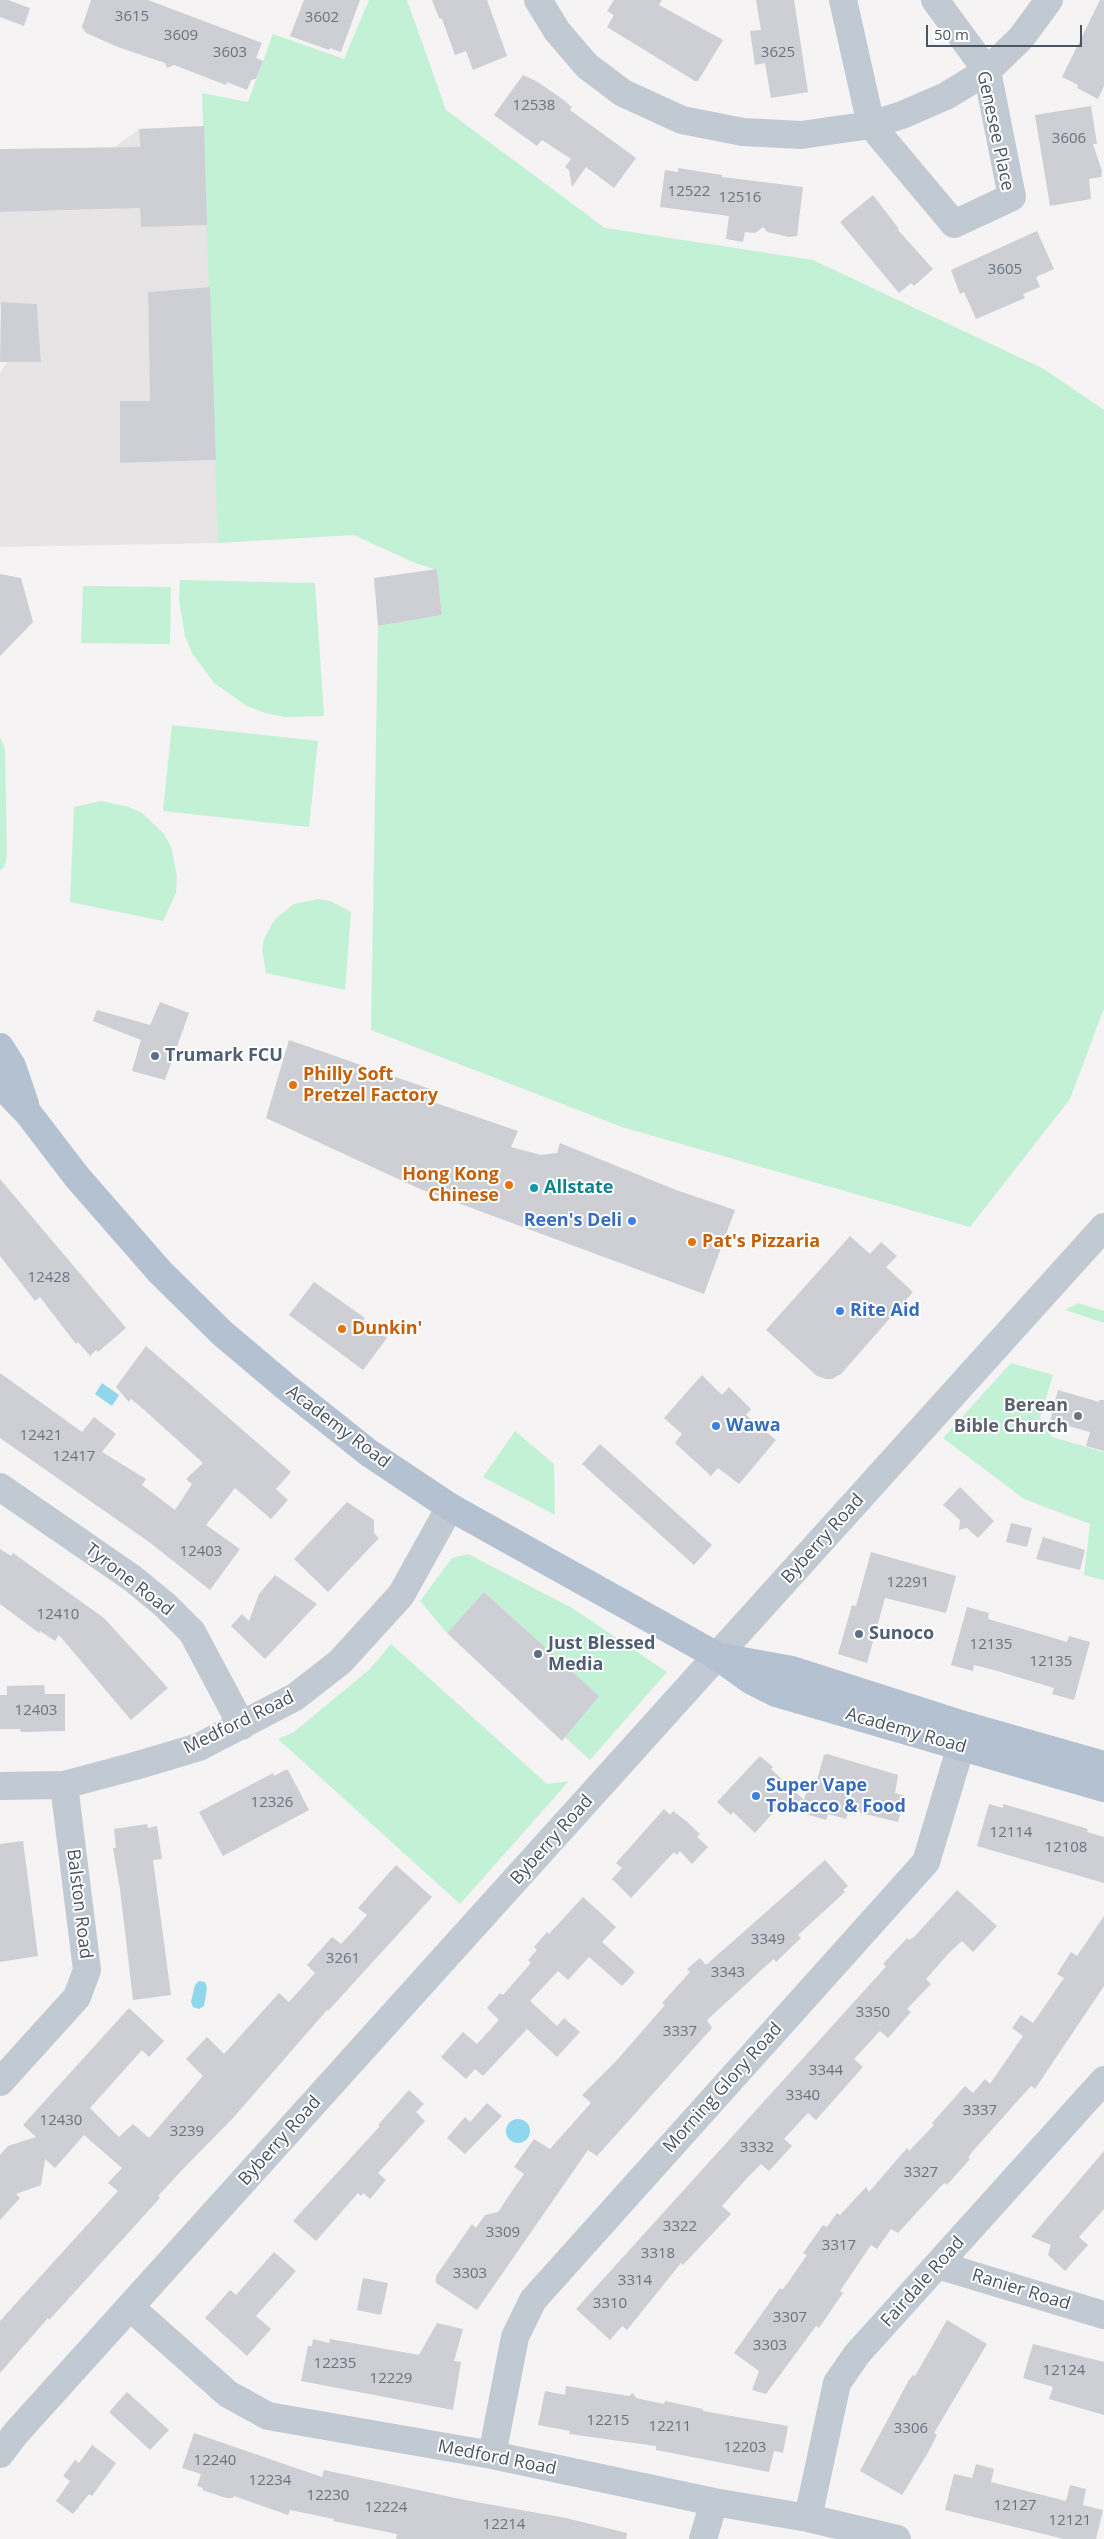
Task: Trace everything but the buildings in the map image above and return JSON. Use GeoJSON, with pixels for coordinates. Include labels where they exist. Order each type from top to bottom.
{"type":"FeatureCollection","features":[{"type":"Feature","properties":{"kind":"main road","name":"Academy Road"},"geometry":{"type":"LineString","coordinates":[[0,1047],[12,1066],[28,1113]]}},
{"type":"Feature","properties":{"kind":"main road","name":"Academy Road"},"geometry":{"type":"LineString","coordinates":[[0,1084],[28,1113],[77,1177],[160,1272],[222,1333],[286,1387],[369,1452],[450,1507],[717,1656],[752,1681],[776,1693],[964,1737],[1104,1765]]}},
{"type":"Feature","properties":{"kind":"main road","name":"Academy Road"},"geometry":{"type":"LineString","coordinates":[[964,1737],[1104,1788]]}},
{"type":"Feature","properties":{"kind":"street"},"geometry":{"type":"LineString","coordinates":[[538,0],[557,31],[587,66],[623,93],[682,120],[743,132],[801,135],[871,125],[902,115],[946,96],[987,71],[1021,38],[1049,0]]}},
{"type":"Feature","properties":{"kind":"street","name":"Genesee Place"},"geometry":{"type":"LineString","coordinates":[[842,0],[871,125],[954,224],[1012,197],[987,71],[935,0]]}},
{"type":"Feature","properties":{"kind":"street","name":"Byberry Road"},"geometry":{"type":"LineString","coordinates":[[0,2454],[16,2433],[1104,1227]]}},
{"type":"Feature","properties":{"kind":"street","name":"Tyrone Road"},"geometry":{"type":"LineString","coordinates":[[0,1487],[132,1578],[165,1605],[192,1632],[242,1726]]}},
{"type":"Feature","properties":{"kind":"street","name":"Medford Road"},"geometry":{"type":"LineString","coordinates":[[0,1786],[64,1785],[199,1747],[295,1698],[340,1662],[373,1628],[401,1595],[450,1507]]}},
{"type":"Feature","properties":{"kind":"street","name":"Morning Glory Road"},"geometry":{"type":"LineString","coordinates":[[492,2455],[515,2337],[533,2300],[926,1862],[964,1737]]}},
{"type":"Feature","properties":{"kind":"street","name":"Balston Road"},"geometry":{"type":"LineString","coordinates":[[0,2082],[77,1997],[87,1970],[64,1785]]}},
{"type":"Feature","properties":{"kind":"street","name":"Fairdale Road"},"geometry":{"type":"LineString","coordinates":[[808,2518],[837,2383],[857,2354],[1104,2080]]}},
{"type":"Feature","properties":{"kind":"street","name":"Ranier Road"},"geometry":{"type":"LineString","coordinates":[[938,2265],[1104,2315]]}},
{"type":"Feature","properties":{"kind":"street","name":"Medford Road"},"geometry":{"type":"LineString","coordinates":[[130,2307],[228,2394],[268,2416],[492,2455],[714,2502],[808,2518],[897,2539]]}},
{"type":"Feature","properties":{"kind":"street"},"geometry":{"type":"LineString","coordinates":[[703,2539],[714,2502]]}},
{"type":"Feature","properties":{"kind":"shaded area"},"geometry":{"type":"Polygon","coordinates":[[[139,129],[141,226],[207,225],[210,287],[148,292],[150,401],[120,401],[120,463],[216,460],[218,543],[0,547],[0,373],[7,362],[41,362],[37,304],[1,302],[0,311],[0,212],[117,209],[115,147],[139,129]]]}},
{"type":"Feature","properties":{"kind":"green space"},"geometry":{"type":"Polygon","coordinates":[[[369,0],[407,0],[446,110],[605,228],[813,260],[1044,369],[1104,410],[1104,1008],[1070,1099],[970,1227],[622,1127],[371,1030],[378,626],[442,615],[437,570],[415,563],[354,535],[218,543],[202,93],[248,102],[273,34],[344,59],[369,0]]]}},
{"type":"Feature","properties":{"kind":"green space"},"geometry":{"type":"Polygon","coordinates":[[[180,580],[315,583],[324,716],[285,717],[265,713],[247,706],[214,683],[192,653],[185,636],[179,599],[180,580]]]}},
{"type":"Feature","properties":{"kind":"green space"},"geometry":{"type":"Polygon","coordinates":[[[83,586],[171,587],[170,644],[81,643],[83,586]]]}},
{"type":"Feature","properties":{"kind":"green space"},"geometry":{"type":"Polygon","coordinates":[[[172,725],[318,741],[309,827],[163,811],[172,725]]]}},
{"type":"Feature","properties":{"kind":"green space"},"geometry":{"type":"Polygon","coordinates":[[[0,737],[5,749],[7,857],[4,867],[0,870],[0,737]]]}},
{"type":"Feature","properties":{"kind":"green space"},"geometry":{"type":"Polygon","coordinates":[[[101,801],[129,807],[142,813],[163,833],[171,846],[177,877],[176,893],[163,921],[70,902],[74,807],[101,801]]]}},
{"type":"Feature","properties":{"kind":"green space"},"geometry":{"type":"Polygon","coordinates":[[[318,899],[330,901],[351,912],[345,990],[266,973],[262,950],[264,939],[275,919],[294,904],[318,899]]]}},
{"type":"Feature","properties":{"kind":"green space"},"geometry":{"type":"Polygon","coordinates":[[[1078,1303],[1104,1311],[1104,1323],[1065,1310],[1078,1303]]]}},
{"type":"Feature","properties":{"kind":"green space"},"geometry":{"type":"Polygon","coordinates":[[[1011,1363],[1053,1375],[1040,1418],[1052,1437],[1104,1452],[1104,1580],[1084,1575],[1090,1524],[1024,1499],[943,1438],[1011,1363]]]}},
{"type":"Feature","properties":{"kind":"green space"},"geometry":{"type":"Polygon","coordinates":[[[515,1431],[554,1464],[555,1515],[483,1477],[515,1431]]]}},
{"type":"Feature","properties":{"kind":"green space"},"geometry":{"type":"Polygon","coordinates":[[[468,1554],[572,1608],[667,1672],[590,1760],[565,1737],[598,1696],[484,1592],[447,1633],[420,1601],[452,1558],[468,1554]]]}},
{"type":"Feature","properties":{"kind":"green space"},"geometry":{"type":"Polygon","coordinates":[[[391,1644],[547,1784],[569,1781],[460,1904],[278,1739],[294,1732],[370,1669],[391,1644]]]}},
{"type":"Feature","properties":{"kind":"water"},"geometry":{"type":"Polygon","coordinates":[[[102,1383],[119,1395],[112,1406],[95,1394],[102,1383]]]}},
{"type":"Feature","properties":{"kind":"water"},"geometry":{"type":"Polygon","coordinates":[[[199,1981],[205,1982],[207,1988],[204,2006],[199,2009],[193,2007],[191,2002],[195,1985],[199,1981]]]}},
{"type":"Feature","properties":{"kind":"water"},"geometry":{"type":"Polygon","coordinates":[[[518,2119],[523,2120],[529,2126],[529,2136],[523,2142],[518,2143],[513,2142],[507,2136],[506,2131],[507,2126],[513,2120],[518,2119]]]}},
{"type":"Feature","properties":{"kind":"place","name":"Trumark FCU"},"geometry":{"type":"Point","coordinates":[155,1056]}},
{"type":"Feature","properties":{"kind":"place","name":"Philly Soft Pretzel Factory"},"geometry":{"type":"Point","coordinates":[293,1085]}},
{"type":"Feature","properties":{"kind":"place","name":"Hong Kong Chinese"},"geometry":{"type":"Point","coordinates":[509,1185]}},
{"type":"Feature","properties":{"kind":"place","name":"Allstate"},"geometry":{"type":"Point","coordinates":[534,1188]}},
{"type":"Feature","properties":{"kind":"place","name":"Reen's Deli"},"geometry":{"type":"Point","coordinates":[632,1221]}},
{"type":"Feature","properties":{"kind":"place","name":"Pat's Pizzaria"},"geometry":{"type":"Point","coordinates":[692,1242]}},
{"type":"Feature","properties":{"kind":"place","name":"Rite Aid"},"geometry":{"type":"Point","coordinates":[840,1311]}},
{"type":"Feature","properties":{"kind":"place","name":"Dunkin'"},"geometry":{"type":"Point","coordinates":[342,1329]}},
{"type":"Feature","properties":{"kind":"place","name":"Berean Bible Church"},"geometry":{"type":"Point","coordinates":[1078,1416]}},
{"type":"Feature","properties":{"kind":"place","name":"Wawa"},"geometry":{"type":"Point","coordinates":[716,1426]}},
{"type":"Feature","properties":{"kind":"place","name":"Sunoco"},"geometry":{"type":"Point","coordinates":[859,1634]}},
{"type":"Feature","properties":{"kind":"place","name":"Just Blessed Media"},"geometry":{"type":"Point","coordinates":[538,1654]}},
{"type":"Feature","properties":{"kind":"place","name":"Super Vape Tobacco & Food"},"geometry":{"type":"Point","coordinates":[756,1796]}}]}
